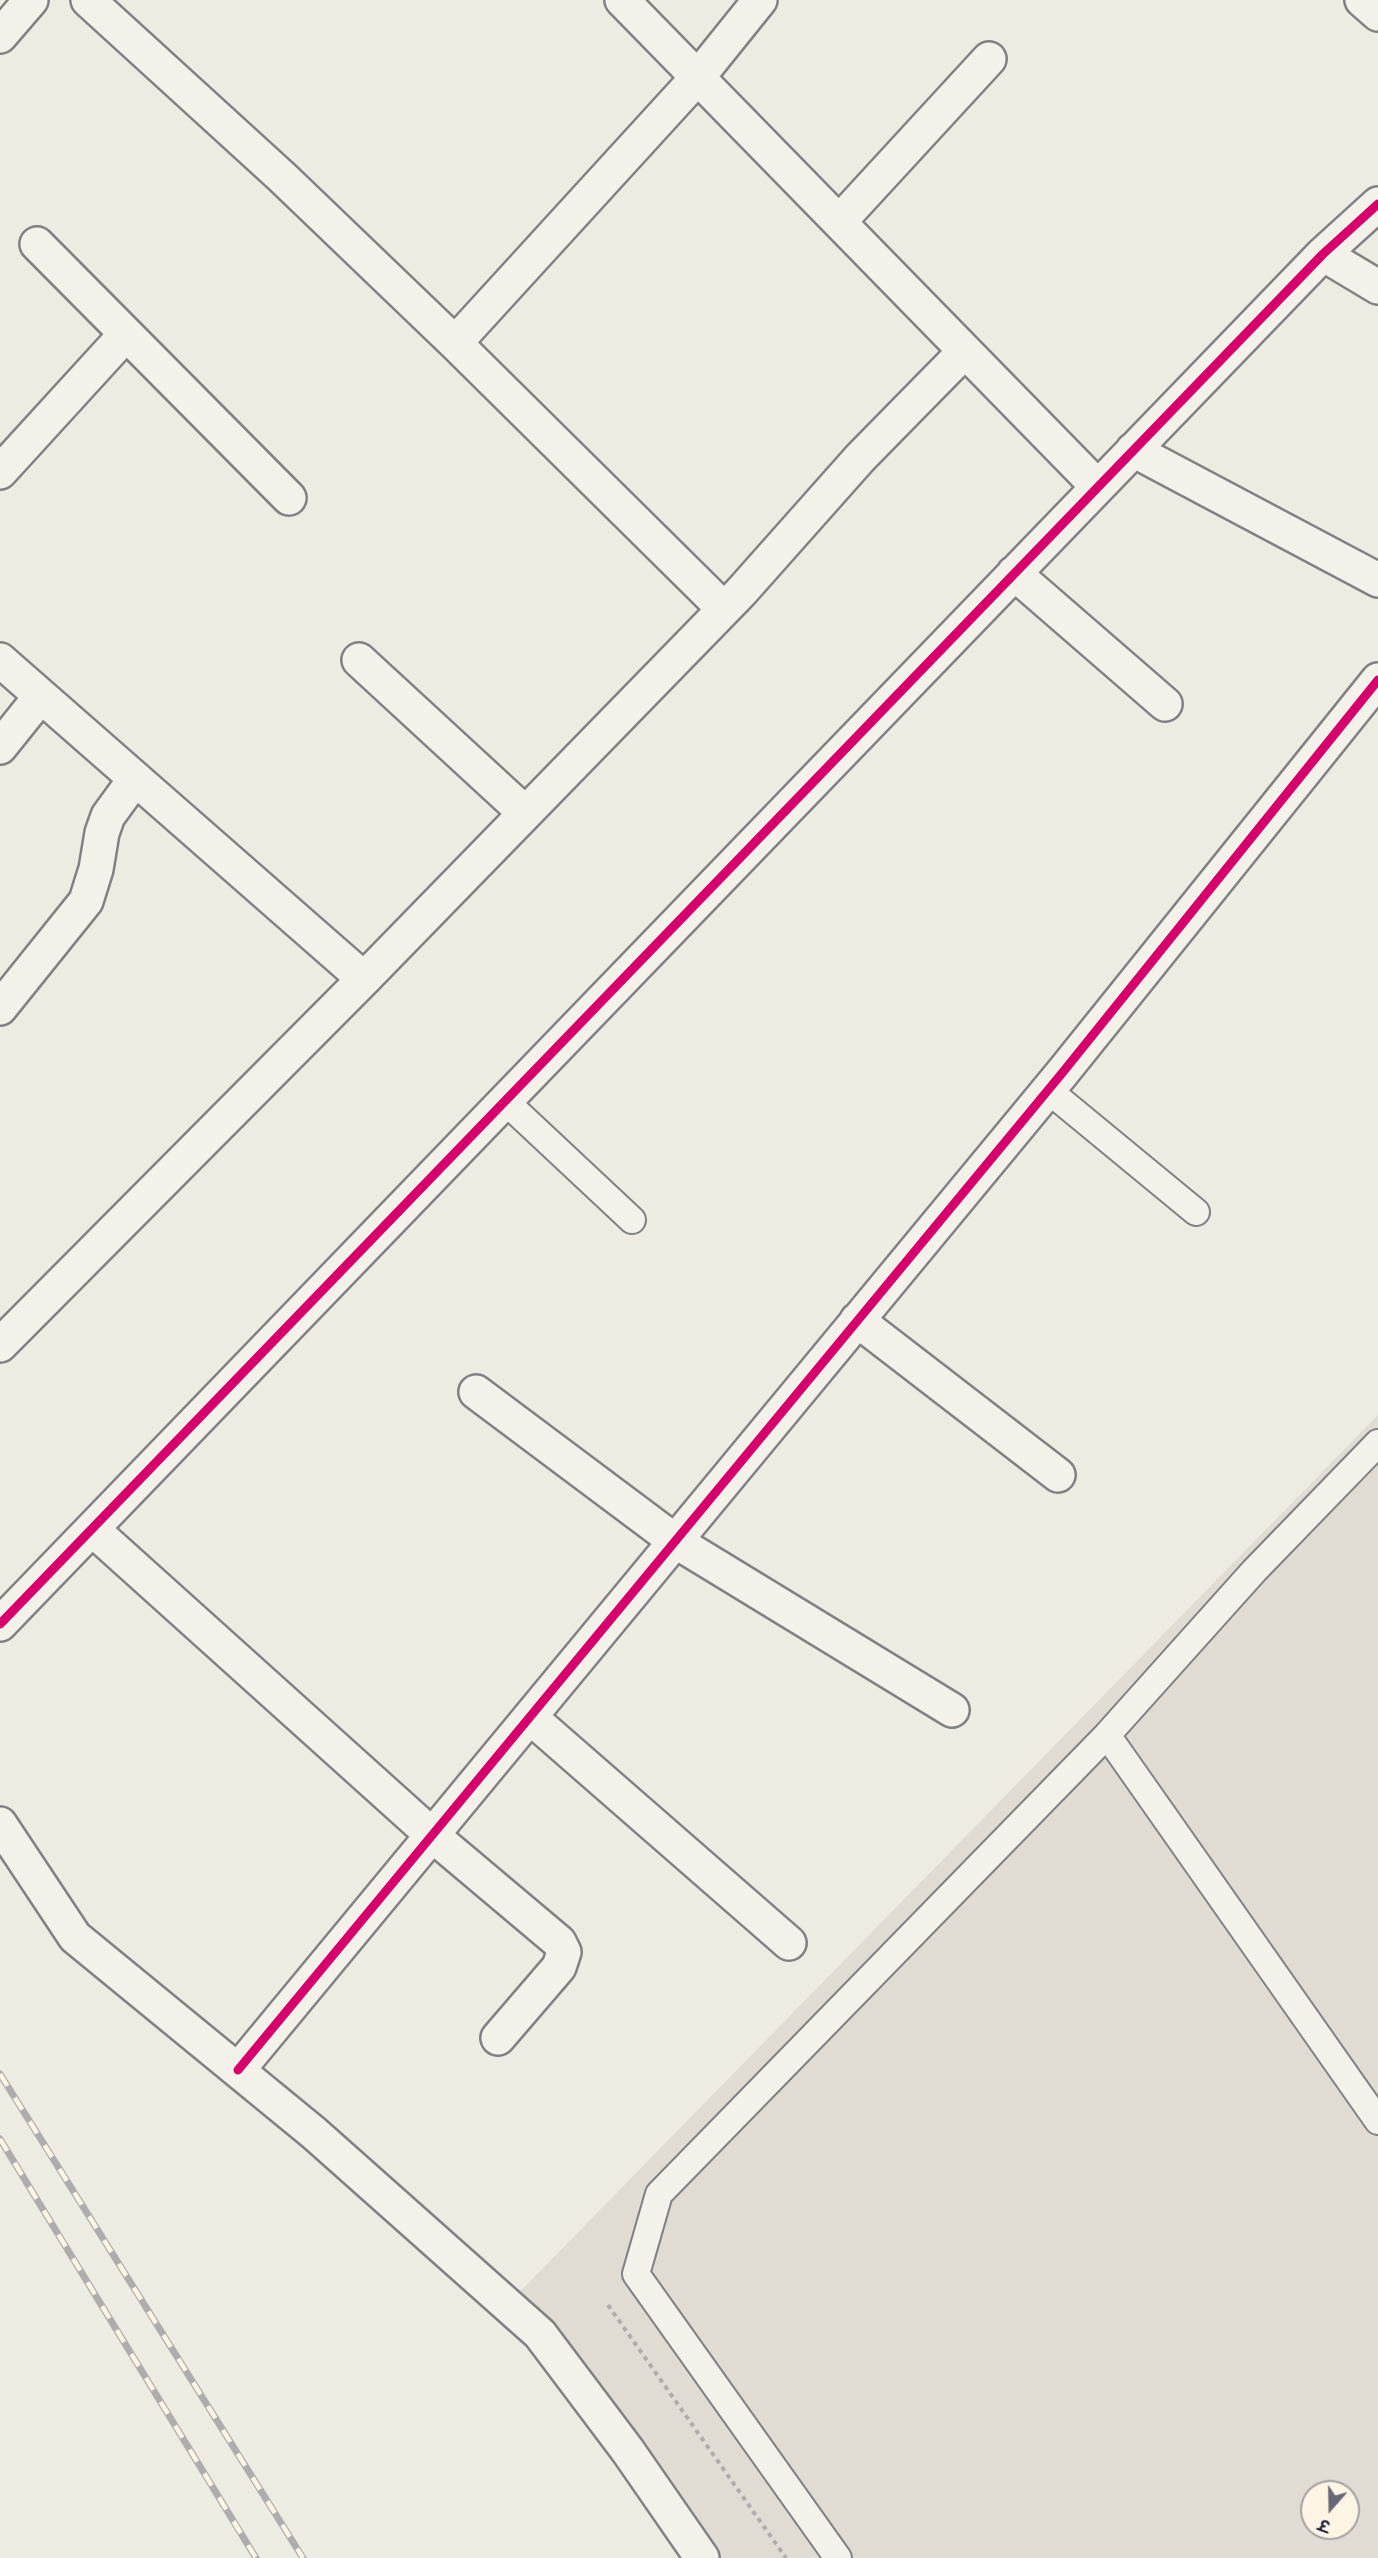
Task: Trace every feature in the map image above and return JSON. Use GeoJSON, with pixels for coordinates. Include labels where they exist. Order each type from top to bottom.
{"type":"FeatureCollection","features":[{"type":"Feature","properties":{"kind":"street"},"geometry":{"type":"LineString","coordinates":[[0,36],[31,0]]}},
{"type":"Feature","properties":{"kind":"street"},"geometry":{"type":"LineString","coordinates":[[88,0],[282,177],[455,343],[724,609]]}},
{"type":"Feature","properties":{"kind":"street"},"geometry":{"type":"LineString","coordinates":[[621,0],[1098,487]]}},
{"type":"Feature","properties":{"kind":"street"},"geometry":{"type":"LineString","coordinates":[[455,343],[698,77],[760,0]]}},
{"type":"Feature","properties":{"kind":"street"},"geometry":{"type":"LineString","coordinates":[[1362,0],[1378,14]]}},
{"type":"Feature","properties":{"kind":"street"},"geometry":{"type":"LineString","coordinates":[[839,222],[989,59]]}},
{"type":"Feature","properties":{"kind":"street"},"geometry":{"type":"LineString","coordinates":[[0,1624],[1323,254],[1378,204]]}},
{"type":"Feature","properties":{"kind":"street"},"geometry":{"type":"LineString","coordinates":[[37,244],[289,498]]}},
{"type":"Feature","properties":{"kind":"street"},"geometry":{"type":"LineString","coordinates":[[1323,254],[1378,287]]}},
{"type":"Feature","properties":{"kind":"street"},"geometry":{"type":"LineString","coordinates":[[0,472],[126,334]]}},
{"type":"Feature","properties":{"kind":"street"},"geometry":{"type":"LineString","coordinates":[[0,1345],[364,979],[724,609],[860,458],[965,351]]}},
{"type":"Feature","properties":{"kind":"street"},"geometry":{"type":"LineString","coordinates":[[1133,450],[1378,580]]}},
{"type":"Feature","properties":{"kind":"street"},"geometry":{"type":"LineString","coordinates":[[1014,573],[1165,704]]}},
{"type":"Feature","properties":{"kind":"street"},"geometry":{"type":"LineString","coordinates":[[0,660],[364,979]]}},
{"type":"Feature","properties":{"kind":"street"},"geometry":{"type":"LineString","coordinates":[[359,660],[524,813]]}},
{"type":"Feature","properties":{"kind":"street"},"geometry":{"type":"LineString","coordinates":[[238,2070],[1048,1090],[1378,680]]}},
{"type":"Feature","properties":{"kind":"street"},"geometry":{"type":"LineString","coordinates":[[0,747],[41,696]]}},
{"type":"Feature","properties":{"kind":"street"},"geometry":{"type":"LineString","coordinates":[[0,1008],[86,901],[108,816],[135,779]]}},
{"type":"Feature","properties":{"kind":"street"},"geometry":{"type":"LineString","coordinates":[[857,1320],[1058,1475]]}},
{"type":"Feature","properties":{"kind":"street"},"geometry":{"type":"LineString","coordinates":[[476,1392],[675,1542],[952,1710]]}},
{"type":"Feature","properties":{"kind":"street"},"geometry":{"type":"LineString","coordinates":[[92,1529],[432,1835],[559,1942],[564,1952],[559,1967],[498,2038]]}},
{"type":"Feature","properties":{"kind":"street"},"geometry":{"type":"LineString","coordinates":[[530,1717],[789,1943]]}},
{"type":"Feature","properties":{"kind":"street"},"geometry":{"type":"LineString","coordinates":[[0,1824],[75,1936],[314,2133],[540,2334],[628,2451],[702,2558]]}},
{"type":"Feature","properties":{"kind":"lane"},"geometry":{"type":"LineString","coordinates":[[1048,1090],[1196,1212]]}},
{"type":"Feature","properties":{"kind":"lane"},"geometry":{"type":"LineString","coordinates":[[505,1101],[632,1220]]}},
{"type":"Feature","properties":{"kind":"lane"},"geometry":{"type":"LineString","coordinates":[[838,2558],[636,2274],[659,2194],[1107,1734],[1254,1571],[1378,1443]]}},
{"type":"Feature","properties":{"kind":"lane"},"geometry":{"type":"LineString","coordinates":[[1107,1734],[1378,2121]]}},
{"type":"Feature","properties":{"kind":"path"},"geometry":{"type":"LineString","coordinates":[[608,2305],[786,2558]]}},
{"type":"Feature","properties":{"kind":"shaded area"},"geometry":{"type":"Polygon","coordinates":[[[1378,1415],[1378,2558],[686,2558],[501,2311],[1378,1415]]]}},
{"type":"Feature","properties":{"kind":"railway"},"geometry":{"type":"LineString","coordinates":[[0,2074],[303,2558]]}},
{"type":"Feature","properties":{"kind":"railway"},"geometry":{"type":"LineString","coordinates":[[0,2139],[256,2558]]}},
{"type":"Feature","properties":{"kind":"cycle path"},"geometry":{"type":"LineString","coordinates":[[0,1624],[1323,254],[1378,204]]}},
{"type":"Feature","properties":{"kind":"cycle path"},"geometry":{"type":"LineString","coordinates":[[238,2070],[1063,1072],[1378,680]]}}]}
